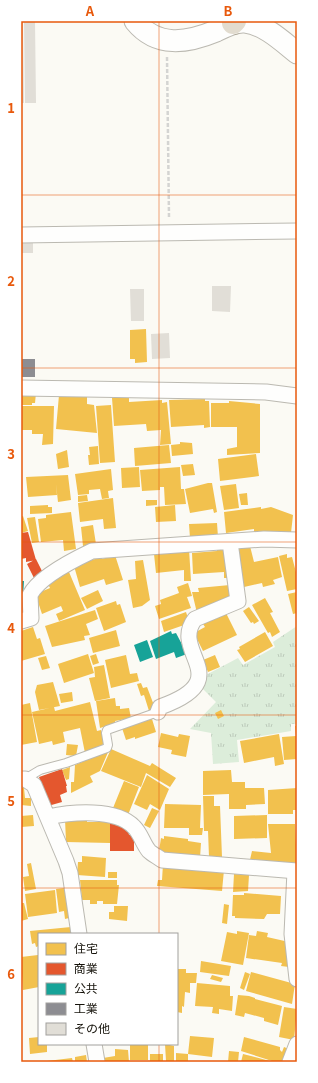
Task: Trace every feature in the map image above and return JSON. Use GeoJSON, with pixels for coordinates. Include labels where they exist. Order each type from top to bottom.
{"type":"FeatureCollection","features":[{"type":"Feature","properties":{"kind":"main road"},"geometry":{"type":"LineString","coordinates":[[135,21],[140,27],[159,39],[180,42],[198,39],[234,22],[255,24],[268,31],[297,53]]}},
{"type":"Feature","properties":{"kind":"street"},"geometry":{"type":"LineString","coordinates":[[21,235],[297,231]]}},
{"type":"Feature","properties":{"kind":"street"},"geometry":{"type":"LineString","coordinates":[[21,388],[266,392],[297,396]]}},
{"type":"Feature","properties":{"kind":"street"},"geometry":{"type":"LineString","coordinates":[[21,621],[32,618],[30,595],[37,586],[68,563],[92,551],[264,539],[297,540]]}},
{"type":"Feature","properties":{"kind":"street"},"geometry":{"type":"LineString","coordinates":[[158,712],[160,707],[177,701],[196,686],[198,682],[199,668],[188,637],[191,624],[195,619],[238,601],[230,542]]}},
{"type":"Feature","properties":{"kind":"street"},"geometry":{"type":"LineString","coordinates":[[23,779],[34,785],[70,873],[79,933]]}},
{"type":"Feature","properties":{"kind":"street"},"geometry":{"type":"LineString","coordinates":[[48,817],[63,814],[104,814],[121,818],[135,828],[149,851],[162,860],[296,871],[292,934],[297,979]]}},
{"type":"Feature","properties":{"kind":"street"},"geometry":{"type":"LineString","coordinates":[[290,1062],[297,1044]]}},
{"type":"Feature","properties":{"kind":"street"},"geometry":{"type":"LineString","coordinates":[[94,1045],[97,1062]]}},
{"type":"Feature","properties":{"kind":"lane"},"geometry":{"type":"LineString","coordinates":[[23,779],[40,770],[66,763],[107,748],[107,730],[158,712]]}},
{"type":"Feature","properties":{"kind":"path"},"geometry":{"type":"LineString","coordinates":[[166,40],[169,233]]}},
{"type":"Feature","properties":{"kind":"green space"},"geometry":{"type":"Polygon","coordinates":[[[297,626],[297,724],[291,724],[291,731],[237,740],[239,762],[213,764],[211,733],[190,729],[216,702],[201,687],[206,675],[238,658],[243,665],[275,647],[273,642],[297,626]]]}},
{"type":"Feature","properties":{"kind":"building: 住宅"},"geometry":{"type":"Polygon","coordinates":[[[146,329],[147,362],[135,363],[135,359],[130,359],[130,330],[146,329]]]}},
{"type":"Feature","properties":{"kind":"building: 住宅"},"geometry":{"type":"Polygon","coordinates":[[[21,393],[36,393],[35,403],[32,403],[32,405],[21,405],[21,393]]]}},
{"type":"Feature","properties":{"kind":"building: 住宅"},"geometry":{"type":"Polygon","coordinates":[[[59,395],[87,397],[87,404],[94,405],[97,433],[56,429],[59,395]]]}},
{"type":"Feature","properties":{"kind":"building: 住宅"},"geometry":{"type":"Polygon","coordinates":[[[129,397],[129,402],[162,400],[162,403],[167,402],[171,444],[160,445],[161,430],[147,431],[146,424],[114,426],[112,398],[129,397]]]}},
{"type":"Feature","properties":{"kind":"building: 住宅"},"geometry":{"type":"Polygon","coordinates":[[[205,399],[205,401],[209,401],[210,427],[204,428],[204,425],[171,427],[169,400],[205,399]]]}},
{"type":"Feature","properties":{"kind":"building: 住宅"},"geometry":{"type":"Polygon","coordinates":[[[229,401],[260,404],[260,453],[227,455],[227,449],[237,447],[237,427],[211,427],[211,403],[229,403],[229,401]]]}},
{"type":"Feature","properties":{"kind":"building: 住宅"},"geometry":{"type":"Polygon","coordinates":[[[111,405],[115,462],[100,463],[96,406],[111,405]]]}},
{"type":"Feature","properties":{"kind":"building: 住宅"},"geometry":{"type":"Polygon","coordinates":[[[22,406],[54,406],[53,444],[42,445],[43,434],[32,434],[32,430],[22,430],[22,406]]]}},
{"type":"Feature","properties":{"kind":"building: 住宅"},"geometry":{"type":"Polygon","coordinates":[[[180,442],[192,443],[193,454],[172,456],[171,445],[180,444],[180,442]]]}},
{"type":"Feature","properties":{"kind":"building: 住宅"},"geometry":{"type":"Polygon","coordinates":[[[169,445],[171,463],[135,466],[134,448],[169,445]]]}},
{"type":"Feature","properties":{"kind":"building: 住宅"},"geometry":{"type":"Polygon","coordinates":[[[98,446],[99,464],[89,465],[89,447],[98,446]]]}},
{"type":"Feature","properties":{"kind":"building: 住宅"},"geometry":{"type":"Polygon","coordinates":[[[67,450],[69,467],[58,469],[56,454],[67,450]]]}},
{"type":"Feature","properties":{"kind":"building: 住宅"},"geometry":{"type":"Polygon","coordinates":[[[256,454],[259,476],[220,481],[218,459],[256,454]]]}},
{"type":"Feature","properties":{"kind":"building: 住宅"},"geometry":{"type":"Polygon","coordinates":[[[193,464],[195,475],[183,476],[181,465],[193,464]]]}},
{"type":"Feature","properties":{"kind":"building: 住宅"},"geometry":{"type":"Polygon","coordinates":[[[139,467],[140,487],[122,488],[121,468],[139,467]]]}},
{"type":"Feature","properties":{"kind":"building: 住宅"},"geometry":{"type":"Polygon","coordinates":[[[180,467],[181,489],[184,489],[186,504],[165,505],[164,487],[160,487],[160,490],[142,491],[140,470],[180,467]]]}},
{"type":"Feature","properties":{"kind":"building: 住宅"},"geometry":{"type":"Polygon","coordinates":[[[111,469],[113,490],[108,491],[109,498],[102,499],[100,489],[89,490],[89,494],[78,495],[75,474],[111,469]]]}},
{"type":"Feature","properties":{"kind":"building: 住宅"},"geometry":{"type":"Polygon","coordinates":[[[68,475],[71,500],[58,502],[56,484],[57,495],[28,497],[26,477],[68,475]]]}},
{"type":"Feature","properties":{"kind":"building: 住宅"},"geometry":{"type":"Polygon","coordinates":[[[212,483],[217,512],[214,513],[213,509],[190,513],[185,489],[212,483]]]}},
{"type":"Feature","properties":{"kind":"building: 住宅"},"geometry":{"type":"Polygon","coordinates":[[[236,484],[239,508],[224,510],[220,486],[236,484]]]}},
{"type":"Feature","properties":{"kind":"building: 住宅"},"geometry":{"type":"Polygon","coordinates":[[[247,493],[248,505],[241,505],[239,494],[247,493]]]}},
{"type":"Feature","properties":{"kind":"building: 住宅"},"geometry":{"type":"Polygon","coordinates":[[[87,495],[88,501],[78,502],[78,496],[87,495]]]}},
{"type":"Feature","properties":{"kind":"building: 住宅"},"geometry":{"type":"Polygon","coordinates":[[[113,498],[116,528],[104,529],[103,519],[80,522],[78,503],[113,498]]]}},
{"type":"Feature","properties":{"kind":"building: 住宅"},"geometry":{"type":"Polygon","coordinates":[[[146,500],[157,500],[157,505],[146,506],[146,500]]]}},
{"type":"Feature","properties":{"kind":"building: 住宅"},"geometry":{"type":"Polygon","coordinates":[[[48,505],[48,507],[52,507],[52,513],[30,514],[30,506],[48,505]]]}},
{"type":"Feature","properties":{"kind":"building: 住宅"},"geometry":{"type":"Polygon","coordinates":[[[175,505],[176,521],[156,522],[155,507],[175,505]]]}},
{"type":"Feature","properties":{"kind":"building: 住宅"},"geometry":{"type":"Polygon","coordinates":[[[261,507],[261,509],[271,507],[293,515],[291,533],[254,532],[254,529],[226,533],[224,512],[261,507]]]}},
{"type":"Feature","properties":{"kind":"building: 住宅"},"geometry":{"type":"Polygon","coordinates":[[[71,512],[76,549],[64,551],[63,540],[41,542],[38,519],[46,518],[46,515],[71,512]]]}},
{"type":"Feature","properties":{"kind":"building: 住宅"},"geometry":{"type":"Polygon","coordinates":[[[23,516],[28,531],[21,533],[21,517],[23,516]]]}},
{"type":"Feature","properties":{"kind":"building: 住宅"},"geometry":{"type":"Polygon","coordinates":[[[35,517],[39,542],[32,543],[27,518],[35,517]]]}},
{"type":"Feature","properties":{"kind":"building: 住宅"},"geometry":{"type":"Polygon","coordinates":[[[217,523],[218,537],[190,538],[189,524],[217,523]]]}},
{"type":"Feature","properties":{"kind":"building: 住宅"},"geometry":{"type":"Polygon","coordinates":[[[93,525],[96,544],[83,546],[81,527],[93,525]]]}},
{"type":"Feature","properties":{"kind":"building: 住宅"},"geometry":{"type":"Polygon","coordinates":[[[250,546],[254,562],[278,557],[282,577],[273,580],[275,584],[263,587],[262,583],[244,587],[234,550],[250,546]]]}},
{"type":"Feature","properties":{"kind":"building: 住宅"},"geometry":{"type":"Polygon","coordinates":[[[189,549],[191,581],[184,581],[184,570],[156,573],[154,554],[189,549]]]}},
{"type":"Feature","properties":{"kind":"building: 住宅"},"geometry":{"type":"Polygon","coordinates":[[[217,549],[226,549],[229,578],[224,578],[224,572],[193,574],[192,553],[217,551],[217,549]]]}},
{"type":"Feature","properties":{"kind":"building: 住宅"},"geometry":{"type":"Polygon","coordinates":[[[287,554],[287,558],[292,557],[297,576],[297,589],[287,591],[279,556],[287,554]]]}},
{"type":"Feature","properties":{"kind":"building: 住宅"},"geometry":{"type":"Polygon","coordinates":[[[115,555],[123,580],[106,585],[104,579],[80,587],[74,566],[101,557],[102,559],[115,555]]]}},
{"type":"Feature","properties":{"kind":"building: 住宅"},"geometry":{"type":"Polygon","coordinates":[[[143,560],[150,600],[142,606],[133,608],[128,580],[136,579],[135,561],[143,560]]]}},
{"type":"Feature","properties":{"kind":"building: 住宅"},"geometry":{"type":"Polygon","coordinates":[[[69,572],[85,610],[59,621],[56,614],[63,611],[61,606],[42,614],[36,596],[38,593],[50,588],[48,584],[54,578],[69,572]]]}},
{"type":"Feature","properties":{"kind":"building: 住宅"},"geometry":{"type":"Polygon","coordinates":[[[188,583],[192,596],[187,597],[191,608],[159,619],[155,606],[161,604],[160,600],[179,593],[177,587],[188,583]]]}},
{"type":"Feature","properties":{"kind":"building: 住宅"},"geometry":{"type":"Polygon","coordinates":[[[230,585],[232,599],[197,613],[192,592],[199,592],[198,588],[230,585]]]}},
{"type":"Feature","properties":{"kind":"building: 住宅"},"geometry":{"type":"Polygon","coordinates":[[[98,590],[103,601],[87,609],[81,598],[98,590]]]}},
{"type":"Feature","properties":{"kind":"building: 住宅"},"geometry":{"type":"Polygon","coordinates":[[[297,592],[297,613],[293,614],[288,594],[297,592]]]}},
{"type":"Feature","properties":{"kind":"building: 住宅"},"geometry":{"type":"Polygon","coordinates":[[[265,598],[273,612],[270,613],[280,632],[272,637],[270,632],[268,633],[252,605],[265,598]]]}},
{"type":"Feature","properties":{"kind":"building: 住宅"},"geometry":{"type":"Polygon","coordinates":[[[116,601],[117,605],[120,604],[126,622],[104,631],[96,608],[116,601]]]}},
{"type":"Feature","properties":{"kind":"building: 住宅"},"geometry":{"type":"Polygon","coordinates":[[[249,607],[259,621],[254,624],[253,622],[251,623],[243,611],[249,607]]]}},
{"type":"Feature","properties":{"kind":"building: 住宅"},"geometry":{"type":"Polygon","coordinates":[[[95,610],[98,619],[86,624],[90,635],[84,636],[85,640],[52,647],[45,626],[95,610]]]}},
{"type":"Feature","properties":{"kind":"building: 住宅"},"geometry":{"type":"Polygon","coordinates":[[[186,612],[188,618],[185,619],[187,624],[164,632],[161,621],[186,612]]]}},
{"type":"Feature","properties":{"kind":"building: 住宅"},"geometry":{"type":"Polygon","coordinates":[[[226,613],[237,635],[203,651],[194,633],[205,627],[203,624],[226,613]]]}},
{"type":"Feature","properties":{"kind":"building: 住宅"},"geometry":{"type":"Polygon","coordinates":[[[33,627],[37,639],[40,638],[45,654],[21,661],[21,631],[33,627]]]}},
{"type":"Feature","properties":{"kind":"building: 住宅"},"geometry":{"type":"Polygon","coordinates":[[[116,630],[120,646],[93,653],[89,638],[116,630]]]}},
{"type":"Feature","properties":{"kind":"building: 住宅"},"geometry":{"type":"Polygon","coordinates":[[[265,632],[273,646],[245,662],[237,650],[240,649],[239,647],[265,632]]]}},
{"type":"Feature","properties":{"kind":"building: 住宅"},"geometry":{"type":"Polygon","coordinates":[[[88,654],[94,673],[64,683],[58,664],[88,654]]]}},
{"type":"Feature","properties":{"kind":"building: 住宅"},"geometry":{"type":"Polygon","coordinates":[[[96,654],[99,663],[93,665],[90,656],[96,654]]]}},
{"type":"Feature","properties":{"kind":"building: 住宅"},"geometry":{"type":"Polygon","coordinates":[[[126,655],[130,674],[137,673],[139,681],[111,688],[105,660],[126,655]]]}},
{"type":"Feature","properties":{"kind":"building: 住宅"},"geometry":{"type":"Polygon","coordinates":[[[215,655],[220,667],[208,672],[203,660],[215,655]]]}},
{"type":"Feature","properties":{"kind":"building: 住宅"},"geometry":{"type":"Polygon","coordinates":[[[46,656],[50,668],[42,670],[38,658],[46,656]]]}},
{"type":"Feature","properties":{"kind":"building: 住宅"},"geometry":{"type":"Polygon","coordinates":[[[104,665],[110,698],[95,701],[89,678],[95,677],[94,667],[104,665]]]}},
{"type":"Feature","properties":{"kind":"building: 住宅"},"geometry":{"type":"Polygon","coordinates":[[[53,682],[60,706],[39,710],[35,692],[37,685],[53,682]]]}},
{"type":"Feature","properties":{"kind":"building: 住宅"},"geometry":{"type":"Polygon","coordinates":[[[141,683],[143,688],[147,687],[155,708],[149,711],[144,695],[141,696],[137,684],[141,683]]]}},
{"type":"Feature","properties":{"kind":"building: 住宅"},"geometry":{"type":"Polygon","coordinates":[[[72,692],[73,701],[61,703],[59,694],[72,692]]]}},
{"type":"Feature","properties":{"kind":"building: 住宅"},"geometry":{"type":"Polygon","coordinates":[[[115,698],[116,706],[120,706],[120,709],[129,708],[131,718],[115,721],[115,723],[100,728],[96,701],[115,698]]]}},
{"type":"Feature","properties":{"kind":"building: 住宅"},"geometry":{"type":"Polygon","coordinates":[[[90,702],[97,731],[101,730],[104,744],[85,753],[80,728],[63,732],[65,742],[53,745],[52,741],[39,744],[32,712],[54,707],[55,711],[90,702]]]}},
{"type":"Feature","properties":{"kind":"building: 住宅"},"geometry":{"type":"Polygon","coordinates":[[[30,703],[37,742],[21,745],[21,705],[30,703]]]}},
{"type":"Feature","properties":{"kind":"building: 住宅"},"geometry":{"type":"Polygon","coordinates":[[[221,710],[224,716],[218,719],[215,713],[221,710]]]}},
{"type":"Feature","properties":{"kind":"building: 住宅"},"geometry":{"type":"Polygon","coordinates":[[[152,719],[156,732],[135,739],[135,737],[126,740],[122,728],[152,719]]]}},
{"type":"Feature","properties":{"kind":"building: 住宅"},"geometry":{"type":"Polygon","coordinates":[[[295,726],[297,726],[297,759],[284,760],[282,737],[296,736],[295,726]]]}},
{"type":"Feature","properties":{"kind":"building: 住宅"},"geometry":{"type":"Polygon","coordinates":[[[161,733],[178,737],[179,734],[190,736],[186,757],[171,754],[172,750],[158,747],[161,733]]]}},
{"type":"Feature","properties":{"kind":"building: 住宅"},"geometry":{"type":"Polygon","coordinates":[[[279,734],[284,764],[275,766],[274,757],[244,763],[240,741],[279,734]]]}},
{"type":"Feature","properties":{"kind":"building: 住宅"},"geometry":{"type":"Polygon","coordinates":[[[67,744],[78,745],[76,756],[66,755],[67,744]]]}},
{"type":"Feature","properties":{"kind":"building: 住宅"},"geometry":{"type":"Polygon","coordinates":[[[111,749],[150,766],[152,763],[176,778],[170,787],[146,773],[141,787],[101,771],[111,749]]]}},
{"type":"Feature","properties":{"kind":"building: 住宅"},"geometry":{"type":"Polygon","coordinates":[[[109,750],[100,771],[90,776],[93,782],[71,793],[71,782],[74,782],[75,765],[109,750]]]}},
{"type":"Feature","properties":{"kind":"building: 住宅"},"geometry":{"type":"Polygon","coordinates":[[[70,767],[69,779],[66,780],[62,770],[70,767]]]}},
{"type":"Feature","properties":{"kind":"building: 住宅"},"geometry":{"type":"Polygon","coordinates":[[[231,770],[232,782],[245,782],[245,788],[264,788],[265,804],[246,805],[246,809],[229,809],[229,794],[203,795],[203,771],[231,770]]]}},
{"type":"Feature","properties":{"kind":"building: 住宅"},"geometry":{"type":"Polygon","coordinates":[[[147,775],[169,789],[160,810],[150,804],[147,810],[134,804],[147,775]]]}},
{"type":"Feature","properties":{"kind":"building: 住宅"},"geometry":{"type":"Polygon","coordinates":[[[124,781],[139,787],[128,815],[113,808],[124,781]]]}},
{"type":"Feature","properties":{"kind":"building: 住宅"},"geometry":{"type":"Polygon","coordinates":[[[21,788],[24,788],[25,798],[31,798],[31,806],[21,805],[21,788]]]}},
{"type":"Feature","properties":{"kind":"building: 住宅"},"geometry":{"type":"Polygon","coordinates":[[[297,788],[297,810],[293,810],[293,814],[268,814],[268,790],[297,788]]]}},
{"type":"Feature","properties":{"kind":"building: 住宅"},"geometry":{"type":"Polygon","coordinates":[[[203,796],[214,796],[214,806],[220,806],[222,857],[209,857],[208,831],[204,831],[203,796]]]}},
{"type":"Feature","properties":{"kind":"building: 住宅"},"geometry":{"type":"Polygon","coordinates":[[[165,804],[201,805],[200,828],[203,828],[202,835],[189,835],[189,828],[164,828],[165,804]]]}},
{"type":"Feature","properties":{"kind":"building: 住宅"},"geometry":{"type":"Polygon","coordinates":[[[152,808],[159,811],[150,828],[144,825],[152,808]]]}},
{"type":"Feature","properties":{"kind":"building: 住宅"},"geometry":{"type":"Polygon","coordinates":[[[33,815],[34,826],[21,827],[21,816],[33,815]]]}},
{"type":"Feature","properties":{"kind":"building: 住宅"},"geometry":{"type":"Polygon","coordinates":[[[267,815],[267,838],[234,839],[234,816],[267,815]]]}},
{"type":"Feature","properties":{"kind":"building: 住宅"},"geometry":{"type":"Polygon","coordinates":[[[65,819],[87,819],[87,822],[110,822],[110,843],[66,842],[65,819]]]}},
{"type":"Feature","properties":{"kind":"building: 住宅"},"geometry":{"type":"Polygon","coordinates":[[[268,824],[295,824],[297,866],[249,864],[252,851],[271,853],[268,824]]]}},
{"type":"Feature","properties":{"kind":"building: 住宅"},"geometry":{"type":"Polygon","coordinates":[[[164,836],[188,839],[188,841],[201,843],[200,858],[163,854],[163,851],[159,851],[161,838],[164,839],[164,836]]]}},
{"type":"Feature","properties":{"kind":"building: 住宅"},"geometry":{"type":"Polygon","coordinates":[[[82,856],[106,858],[105,877],[77,875],[78,862],[82,862],[82,856]]]}},
{"type":"Feature","properties":{"kind":"building: 住宅"},"geometry":{"type":"Polygon","coordinates":[[[31,863],[36,889],[25,891],[23,877],[29,876],[27,864],[31,863]]]}},
{"type":"Feature","properties":{"kind":"building: 住宅"},"geometry":{"type":"Polygon","coordinates":[[[163,864],[224,870],[222,891],[157,886],[158,880],[162,880],[163,864]]]}},
{"type":"Feature","properties":{"kind":"building: 住宅"},"geometry":{"type":"Polygon","coordinates":[[[108,872],[117,872],[117,878],[108,878],[108,872]]]}},
{"type":"Feature","properties":{"kind":"building: 住宅"},"geometry":{"type":"Polygon","coordinates":[[[234,874],[249,875],[248,891],[233,892],[234,874]]]}},
{"type":"Feature","properties":{"kind":"building: 住宅"},"geometry":{"type":"Polygon","coordinates":[[[80,880],[117,880],[117,885],[119,885],[117,904],[103,904],[103,901],[97,901],[97,904],[90,904],[90,900],[82,900],[80,880]]]}},
{"type":"Feature","properties":{"kind":"building: 住宅"},"geometry":{"type":"Polygon","coordinates":[[[65,888],[69,918],[65,919],[64,911],[59,912],[56,889],[65,888]]]}},
{"type":"Feature","properties":{"kind":"building: 住宅"},"geometry":{"type":"Polygon","coordinates":[[[55,890],[57,913],[28,917],[25,894],[55,890]]]}},
{"type":"Feature","properties":{"kind":"building: 住宅"},"geometry":{"type":"Polygon","coordinates":[[[244,893],[281,896],[280,914],[267,914],[264,919],[235,918],[235,916],[232,916],[233,895],[244,895],[244,893]]]}},
{"type":"Feature","properties":{"kind":"building: 住宅"},"geometry":{"type":"Polygon","coordinates":[[[21,903],[24,903],[28,919],[21,921],[21,903]]]}},
{"type":"Feature","properties":{"kind":"building: 住宅"},"geometry":{"type":"Polygon","coordinates":[[[224,904],[229,905],[227,924],[222,923],[224,904]]]}},
{"type":"Feature","properties":{"kind":"building: 住宅"},"geometry":{"type":"Polygon","coordinates":[[[114,906],[128,906],[127,921],[109,919],[109,912],[114,912],[114,906]]]}},
{"type":"Feature","properties":{"kind":"building: 住宅"},"geometry":{"type":"Polygon","coordinates":[[[71,927],[71,933],[38,933],[38,946],[36,947],[35,943],[32,944],[30,931],[71,927]]]}},
{"type":"Feature","properties":{"kind":"building: 住宅"},"geometry":{"type":"Polygon","coordinates":[[[237,931],[249,933],[243,965],[221,961],[227,932],[237,934],[237,931]]]}},
{"type":"Feature","properties":{"kind":"building: 住宅"},"geometry":{"type":"Polygon","coordinates":[[[257,931],[268,933],[267,937],[289,942],[289,967],[281,966],[282,963],[246,958],[249,935],[256,936],[257,931]]]}},
{"type":"Feature","properties":{"kind":"building: 住宅"},"geometry":{"type":"Polygon","coordinates":[[[38,955],[38,987],[23,990],[21,957],[38,955]]]}},
{"type":"Feature","properties":{"kind":"building: 住宅"},"geometry":{"type":"Polygon","coordinates":[[[201,961],[231,966],[229,976],[200,972],[201,961]]]}},
{"type":"Feature","properties":{"kind":"building: 住宅"},"geometry":{"type":"Polygon","coordinates":[[[178,969],[186,969],[186,973],[197,973],[196,983],[190,983],[190,993],[185,992],[182,1013],[178,1012],[178,969]]]}},
{"type":"Feature","properties":{"kind":"building: 住宅"},"geometry":{"type":"Polygon","coordinates":[[[245,972],[250,974],[244,990],[240,988],[245,972]]]}},
{"type":"Feature","properties":{"kind":"building: 住宅"},"geometry":{"type":"Polygon","coordinates":[[[251,972],[295,984],[292,1004],[246,991],[251,972]]]}},
{"type":"Feature","properties":{"kind":"building: 住宅"},"geometry":{"type":"Polygon","coordinates":[[[212,975],[223,978],[221,982],[210,979],[212,975]]]}},
{"type":"Feature","properties":{"kind":"building: 住宅"},"geometry":{"type":"Polygon","coordinates":[[[197,983],[230,986],[230,996],[233,996],[232,1011],[219,1009],[219,1014],[212,1013],[213,1007],[195,1006],[197,983]]]}},
{"type":"Feature","properties":{"kind":"building: 住宅"},"geometry":{"type":"Polygon","coordinates":[[[238,995],[249,996],[282,1006],[278,1025],[264,1021],[264,1018],[245,1013],[244,1017],[235,1015],[238,995]]]}},
{"type":"Feature","properties":{"kind":"building: 住宅"},"geometry":{"type":"Polygon","coordinates":[[[284,1007],[297,1009],[294,1040],[279,1037],[284,1007]]]}},
{"type":"Feature","properties":{"kind":"building: 住宅"},"geometry":{"type":"Polygon","coordinates":[[[190,1036],[214,1038],[212,1057],[188,1054],[190,1036]]]}},
{"type":"Feature","properties":{"kind":"building: 住宅"},"geometry":{"type":"Polygon","coordinates":[[[38,1037],[38,1045],[47,1045],[47,1052],[30,1054],[29,1038],[38,1037]]]}},
{"type":"Feature","properties":{"kind":"building: 住宅"},"geometry":{"type":"Polygon","coordinates":[[[244,1037],[280,1047],[282,1052],[284,1047],[291,1050],[285,1062],[275,1062],[241,1051],[244,1037]]]}},
{"type":"Feature","properties":{"kind":"building: 住宅"},"geometry":{"type":"Polygon","coordinates":[[[130,1045],[148,1045],[148,1060],[130,1060],[130,1045]]]}},
{"type":"Feature","properties":{"kind":"building: 住宅"},"geometry":{"type":"Polygon","coordinates":[[[165,1045],[174,1046],[174,1061],[166,1061],[165,1045]]]}},
{"type":"Feature","properties":{"kind":"building: 住宅"},"geometry":{"type":"Polygon","coordinates":[[[115,1049],[128,1050],[129,1062],[103,1062],[103,1058],[115,1056],[115,1049]]]}},
{"type":"Feature","properties":{"kind":"building: 住宅"},"geometry":{"type":"Polygon","coordinates":[[[229,1051],[239,1052],[238,1062],[228,1062],[229,1051]]]}},
{"type":"Feature","properties":{"kind":"building: 住宅"},"geometry":{"type":"Polygon","coordinates":[[[176,1053],[188,1054],[188,1061],[176,1061],[176,1053]]]}},
{"type":"Feature","properties":{"kind":"building: 住宅"},"geometry":{"type":"Polygon","coordinates":[[[150,1054],[163,1054],[163,1062],[150,1062],[150,1054]]]}},
{"type":"Feature","properties":{"kind":"building: 住宅"},"geometry":{"type":"Polygon","coordinates":[[[243,1054],[270,1061],[270,1062],[241,1062],[243,1054]]]}},
{"type":"Feature","properties":{"kind":"building: 住宅"},"geometry":{"type":"Polygon","coordinates":[[[86,1055],[87,1062],[75,1062],[75,1057],[86,1055]]]}},
{"type":"Feature","properties":{"kind":"building: 住宅"},"geometry":{"type":"Polygon","coordinates":[[[72,1058],[73,1062],[47,1062],[47,1061],[72,1058]]]}},
{"type":"Feature","properties":{"kind":"building: 商業"},"geometry":{"type":"Polygon","coordinates":[[[28,532],[36,560],[26,562],[26,558],[21,559],[21,533],[28,532]]]}},
{"type":"Feature","properties":{"kind":"building: 商業"},"geometry":{"type":"Polygon","coordinates":[[[36,559],[43,573],[34,578],[27,564],[36,559]]]}},
{"type":"Feature","properties":{"kind":"building: 商業"},"geometry":{"type":"Polygon","coordinates":[[[62,769],[67,786],[67,792],[60,795],[62,802],[48,806],[39,777],[62,769]]]}},
{"type":"Feature","properties":{"kind":"building: 商業"},"geometry":{"type":"Polygon","coordinates":[[[110,822],[128,828],[129,835],[134,835],[134,851],[110,851],[110,822]]]}},
{"type":"Feature","properties":{"kind":"building: 公共"},"geometry":{"type":"Polygon","coordinates":[[[21,581],[24,581],[23,598],[21,598],[21,581]]]}},
{"type":"Feature","properties":{"kind":"building: 公共"},"geometry":{"type":"Polygon","coordinates":[[[171,631],[172,634],[176,633],[187,654],[176,658],[174,652],[156,659],[150,641],[171,631]]]}},
{"type":"Feature","properties":{"kind":"building: 公共"},"geometry":{"type":"Polygon","coordinates":[[[147,640],[153,657],[140,662],[134,645],[147,640]]]}},
{"type":"Feature","properties":{"kind":"building: 工業"},"geometry":{"type":"Polygon","coordinates":[[[21,359],[35,359],[35,377],[21,377],[21,359]]]}},
{"type":"Feature","properties":{"kind":"building: その他"},"geometry":{"type":"Polygon","coordinates":[[[21,21],[23,21],[24,103],[21,103],[21,21]]]}},
{"type":"Feature","properties":{"kind":"building: その他"},"geometry":{"type":"Polygon","coordinates":[[[24,21],[35,21],[36,103],[25,103],[24,21]]]}},
{"type":"Feature","properties":{"kind":"building: その他"},"geometry":{"type":"Polygon","coordinates":[[[33,241],[33,253],[21,253],[21,242],[33,241]]]}},
{"type":"Feature","properties":{"kind":"building: その他"},"geometry":{"type":"Polygon","coordinates":[[[212,286],[231,286],[230,312],[212,311],[212,286]]]}},
{"type":"Feature","properties":{"kind":"building: その他"},"geometry":{"type":"Polygon","coordinates":[[[130,289],[144,289],[144,321],[131,321],[130,289]]]}},
{"type":"Feature","properties":{"kind":"building: その他"},"geometry":{"type":"Polygon","coordinates":[[[169,333],[170,358],[152,359],[151,334],[169,333]]]}}]}
